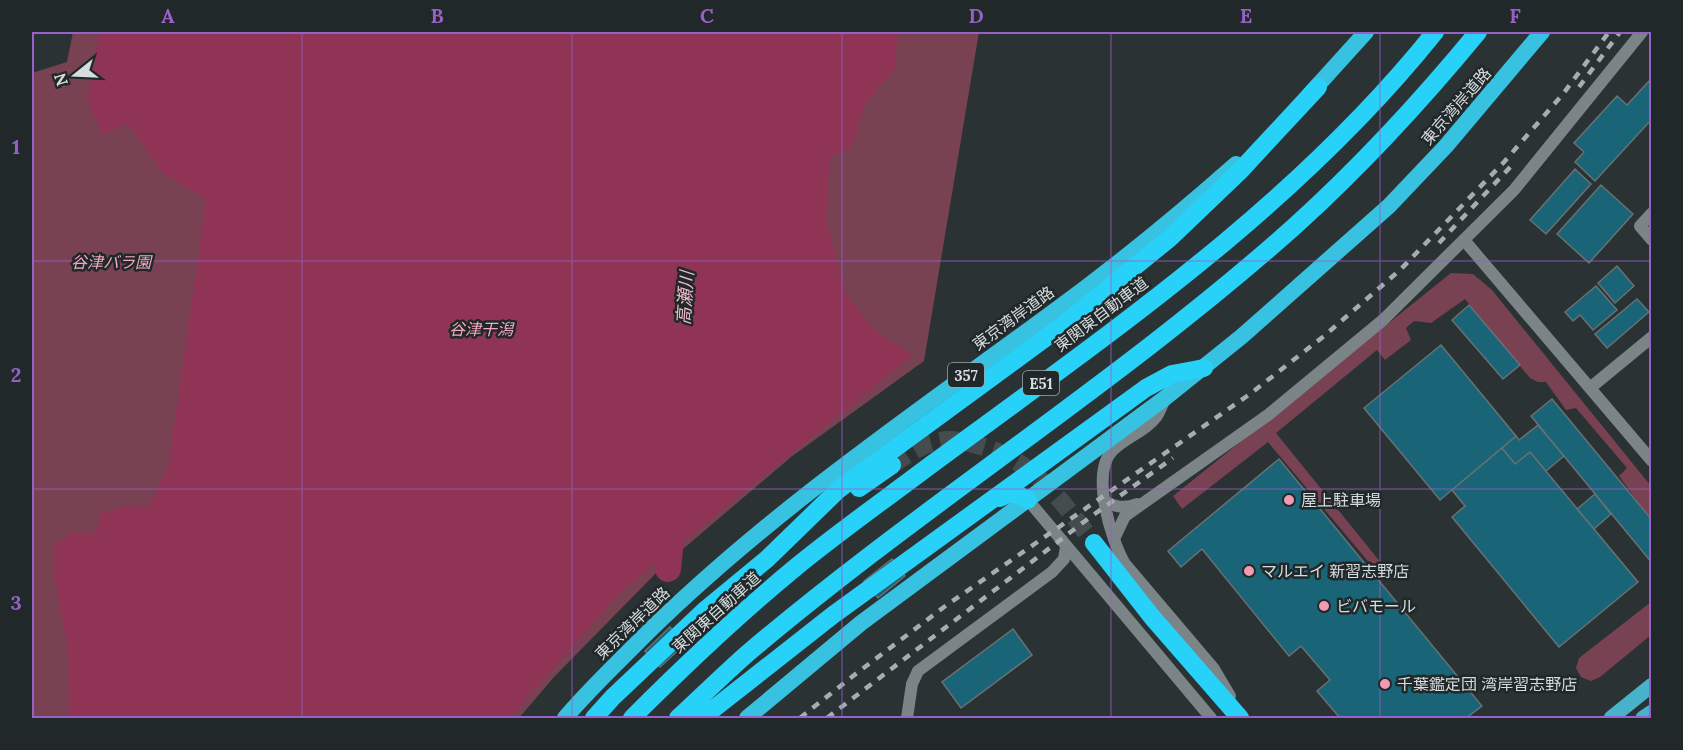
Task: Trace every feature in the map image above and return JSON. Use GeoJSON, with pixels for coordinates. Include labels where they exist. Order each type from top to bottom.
{"type":"FeatureCollection","features":[{"type":"Feature","properties":{"kind":"highway","name":"東京湾岸道路"},"geometry":{"type":"LineString","coordinates":[[565,718],[657,623],[766,525],[934,397],[1046,318],[1134,250],[1234,165],[1318,87],[1366,32]]}},
{"type":"Feature","properties":{"kind":"highway","name":"東関東自動車道"},"geometry":{"type":"LineString","coordinates":[[632,718],[702,648],[797,566],[1191,271],[1266,207],[1331,146],[1386,89],[1435,32]]}},
{"type":"Feature","properties":{"kind":"highway","name":"E51"},"geometry":{"type":"LineString","coordinates":[[678,718],[746,655],[819,595],[1209,299],[1297,224],[1373,150],[1478,32]]}},
{"type":"Feature","properties":{"kind":"highway","name":"東京湾岸道路"},"geometry":{"type":"LineString","coordinates":[[747,718],[861,623],[1204,368],[1389,206],[1446,146],[1542,32]]}},
{"type":"Feature","properties":{"kind":"highway"},"geometry":{"type":"LineString","coordinates":[[767,559],[838,490],[1063,325],[1170,238],[1239,172],[1318,87]]}},
{"type":"Feature","properties":{"kind":"highway"},"geometry":{"type":"LineString","coordinates":[[702,718],[833,615],[1146,388],[1172,374],[1204,368]]}},
{"type":"Feature","properties":{"kind":"highway"},"geometry":{"type":"LineString","coordinates":[[594,718],[704,611],[844,498],[892,465]]}},
{"type":"Feature","properties":{"kind":"highway"},"geometry":{"type":"LineString","coordinates":[[979,509],[1011,493],[1019,494],[1028,500]]}},
{"type":"Feature","properties":{"kind":"highway"},"geometry":{"type":"LineString","coordinates":[[1094,543],[1152,617],[1241,718]]}},
{"type":"Feature","properties":{"kind":"main road"},"geometry":{"type":"LineString","coordinates":[[1611,718],[1652,685]]}},
{"type":"Feature","properties":{"kind":"main road"},"geometry":{"type":"LineString","coordinates":[[1643,718],[1652,712]]}},
{"type":"Feature","properties":{"kind":"street"},"geometry":{"type":"LineString","coordinates":[[1114,540],[1125,516],[1268,415],[1383,320],[1514,190],[1642,32]]}},
{"type":"Feature","properties":{"kind":"street"},"geometry":{"type":"LineString","coordinates":[[1652,213],[1640,225],[1652,240]]}},
{"type":"Feature","properties":{"kind":"street"},"geometry":{"type":"LineString","coordinates":[[1464,240],[1652,461]]}},
{"type":"Feature","properties":{"kind":"street"},"geometry":{"type":"LineString","coordinates":[[1590,388],[1652,337]]}},
{"type":"Feature","properties":{"kind":"street"},"geometry":{"type":"LineString","coordinates":[[1165,398],[1156,416],[1112,450],[1106,460],[1104,501],[1114,540],[1125,564],[1214,669],[1241,718]]}},
{"type":"Feature","properties":{"kind":"street"},"geometry":{"type":"LineString","coordinates":[[1104,501],[1128,508],[1155,496]]}},
{"type":"Feature","properties":{"kind":"street"},"geometry":{"type":"LineString","coordinates":[[1028,500],[1211,718]]}},
{"type":"Feature","properties":{"kind":"street"},"geometry":{"type":"LineString","coordinates":[[907,718],[912,684],[918,671],[1052,572],[1064,559],[1066,547]]}},
{"type":"Feature","properties":{"kind":"street"},"geometry":{"type":"LineString","coordinates":[[1052,572],[1075,566],[1089,573]]}},
{"type":"Feature","properties":{"kind":"green space","name":"谷津干潟"},"geometry":{"type":"Polygon","coordinates":[[[73,32],[979,32],[924,361],[791,457],[663,566],[554,677],[519,718],[32,718],[32,73],[67,62],[73,32]]]}},
{"type":"Feature","properties":{"kind":"green space"},"geometry":{"type":"Polygon","coordinates":[[[1451,273],[1473,274],[1492,290],[1651,486],[1651,520],[1619,476],[1627,468],[1576,408],[1566,410],[1546,382],[1538,382],[1530,378],[1465,299],[1431,323],[1414,321],[1406,328],[1411,340],[1385,360],[1377,350],[1276,433],[1390,574],[1382,578],[1268,442],[1182,509],[1173,496],[1451,273]]]}},
{"type":"Feature","properties":{"kind":"green space"},"geometry":{"type":"Polygon","coordinates":[[[1651,602],[1651,635],[1600,677],[1591,681],[1581,677],[1576,668],[1579,658],[1651,602]]]}},
{"type":"Feature","properties":{"kind":"water","name":"谷津干潟"},"geometry":{"type":"Polygon","coordinates":[[[99,32],[898,32],[896,67],[865,104],[851,148],[830,157],[826,219],[845,292],[875,331],[913,355],[623,590],[509,718],[69,718],[68,646],[53,574],[53,546],[72,532],[87,534],[98,530],[100,513],[130,505],[148,507],[168,468],[206,200],[163,173],[128,124],[102,134],[87,100],[99,32]]]}},
{"type":"Feature","properties":{"kind":"building"},"geometry":{"type":"Polygon","coordinates":[[[1652,78],[1652,119],[1595,181],[1575,162],[1584,152],[1574,143],[1617,96],[1627,105],[1652,78]]]}},
{"type":"Feature","properties":{"kind":"building"},"geometry":{"type":"Polygon","coordinates":[[[1575,169],[1591,184],[1546,234],[1530,220],[1575,169]]]}},
{"type":"Feature","properties":{"kind":"building"},"geometry":{"type":"Polygon","coordinates":[[[1601,185],[1633,214],[1589,263],[1557,234],[1601,185]]]}},
{"type":"Feature","properties":{"kind":"building"},"geometry":{"type":"Polygon","coordinates":[[[1617,266],[1634,286],[1615,303],[1598,283],[1617,266]]]}},
{"type":"Feature","properties":{"kind":"building"},"geometry":{"type":"Polygon","coordinates":[[[1596,286],[1617,310],[1593,330],[1580,315],[1573,321],[1565,312],[1596,286]]]}},
{"type":"Feature","properties":{"kind":"building"},"geometry":{"type":"Polygon","coordinates":[[[1637,299],[1649,312],[1607,348],[1595,334],[1637,299]]]}},
{"type":"Feature","properties":{"kind":"building"},"geometry":{"type":"Polygon","coordinates":[[[1469,305],[1520,365],[1503,379],[1452,320],[1469,305]]]}},
{"type":"Feature","properties":{"kind":"building"},"geometry":{"type":"Polygon","coordinates":[[[1441,345],[1516,436],[1440,500],[1364,408],[1441,345]]]}},
{"type":"Feature","properties":{"kind":"building"},"geometry":{"type":"Polygon","coordinates":[[[1552,399],[1652,520],[1652,563],[1531,416],[1552,399]]]}},
{"type":"Feature","properties":{"kind":"building"},"geometry":{"type":"Polygon","coordinates":[[[1538,425],[1564,456],[1546,471],[1530,452],[1515,464],[1502,448],[1516,436],[1519,440],[1538,425]]]}},
{"type":"Feature","properties":{"kind":"building"},"geometry":{"type":"Polygon","coordinates":[[[1502,448],[1515,464],[1530,452],[1638,582],[1559,647],[1452,517],[1465,506],[1452,490],[1502,448]]]}},
{"type":"Feature","properties":{"kind":"building","name":"ビバモール"},"geometry":{"type":"Polygon","coordinates":[[[1279,459],[1482,706],[1466,718],[1340,718],[1317,691],[1330,680],[1301,646],[1289,656],[1202,549],[1181,567],[1168,551],[1279,459]]]}},
{"type":"Feature","properties":{"kind":"building"},"geometry":{"type":"Polygon","coordinates":[[[1595,494],[1611,514],[1594,529],[1577,509],[1595,494]]]}},
{"type":"Feature","properties":{"kind":"building"},"geometry":{"type":"Polygon","coordinates":[[[892,559],[905,576],[878,598],[864,581],[892,559]]]}},
{"type":"Feature","properties":{"kind":"building"},"geometry":{"type":"Polygon","coordinates":[[[670,627],[685,644],[660,667],[645,651],[670,627]]]}},
{"type":"Feature","properties":{"kind":"building"},"geometry":{"type":"Polygon","coordinates":[[[1013,629],[1032,655],[961,708],[942,682],[1013,629]]]}},
{"type":"Feature","properties":{"kind":"waterway","name":"高瀬川"},"geometry":{"type":"LineString","coordinates":[[668,569],[673,519]]}},
{"type":"Feature","properties":{"kind":"tunnel"},"geometry":{"type":"LineString","coordinates":[[892,465],[918,448],[941,441],[962,441],[997,452],[1014,460],[1044,483],[1094,543]]}},
{"type":"Feature","properties":{"kind":"railway"},"geometry":{"type":"LineString","coordinates":[[800,718],[944,607],[1250,394],[1324,336],[1400,270],[1504,162],[1563,94],[1609,32]]}},
{"type":"Feature","properties":{"kind":"railway"},"geometry":{"type":"LineString","coordinates":[[1579,87],[1620,32]]}},
{"type":"Feature","properties":{"kind":"railway"},"geometry":{"type":"LineString","coordinates":[[1439,243],[1515,162]]}},
{"type":"Feature","properties":{"kind":"railway"},"geometry":{"type":"LineString","coordinates":[[827,718],[1089,518],[1173,458]]}},
{"type":"Feature","properties":{"kind":"place","name":"屋上駐車場"},"geometry":{"type":"Point","coordinates":[1289,500]}},
{"type":"Feature","properties":{"kind":"place","name":"マルエイ 新習志野店"},"geometry":{"type":"Point","coordinates":[1249,571]}},
{"type":"Feature","properties":{"kind":"place","name":"ビバモール"},"geometry":{"type":"Point","coordinates":[1324,606]}},
{"type":"Feature","properties":{"kind":"place","name":"千葉鑑定団 湾岸習志野店"},"geometry":{"type":"Point","coordinates":[1385,684]}},
{"type":"Feature","properties":{"kind":"park label","name":"谷津バラ園"},"geometry":{"type":"Point","coordinates":[111,262]}}]}
